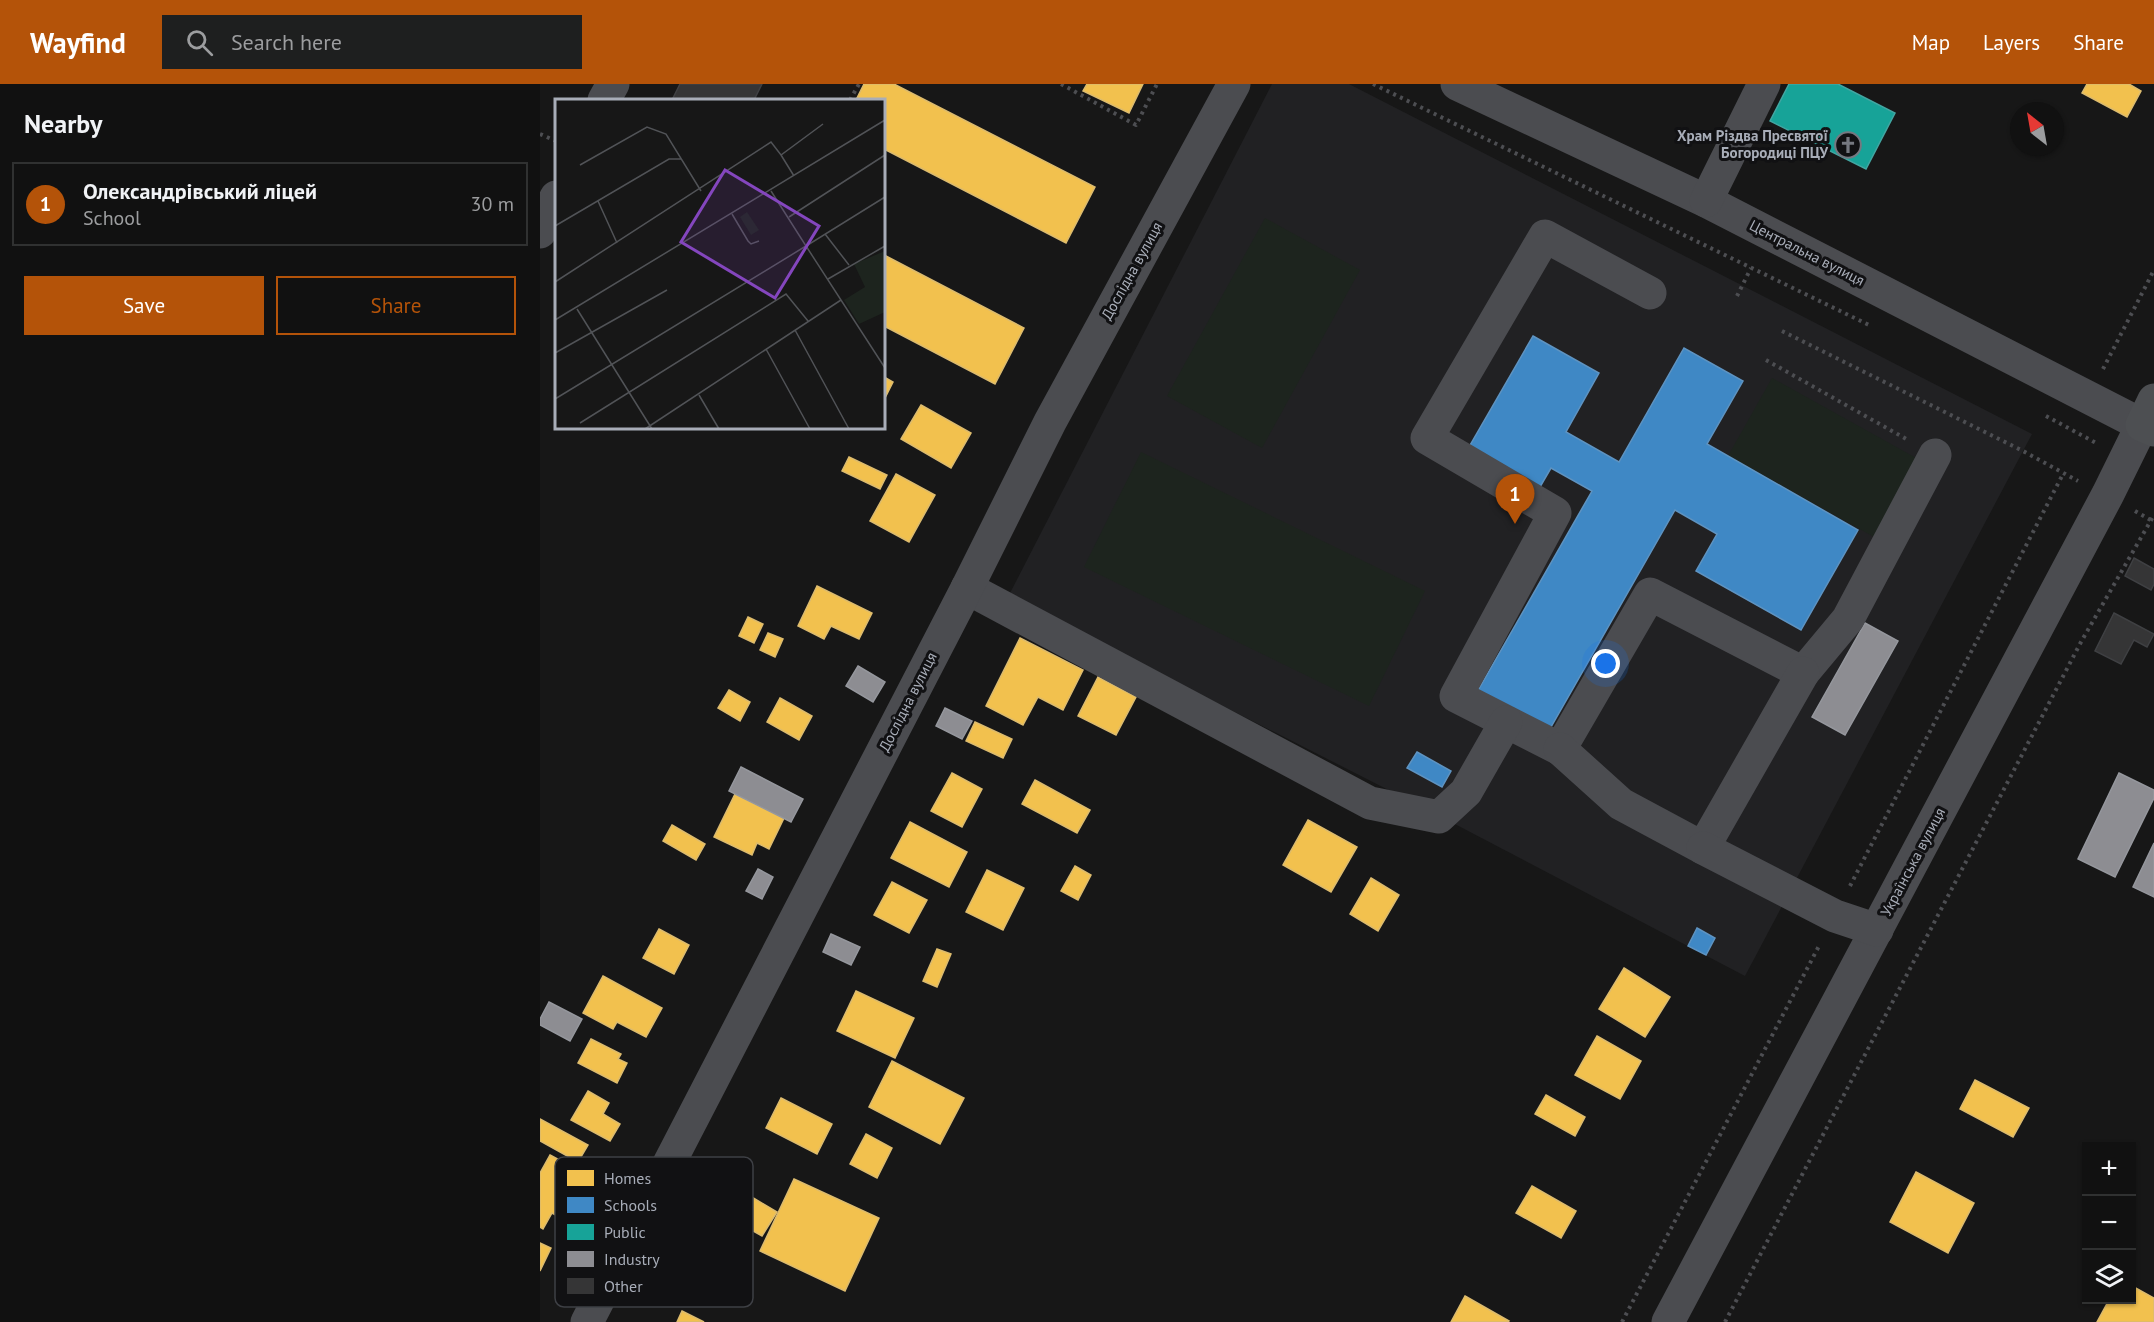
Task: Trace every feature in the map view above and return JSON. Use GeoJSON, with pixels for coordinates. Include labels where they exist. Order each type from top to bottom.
{"type":"FeatureCollection","features":[{"type":"Feature","properties":{"kind":"street"},"geometry":{"type":"LineString","coordinates":[[605,99],[613,84]]}},
{"type":"Feature","properties":{"kind":"street","name":"Дослідна вулиця"},"geometry":{"type":"LineString","coordinates":[[672,1157],[967,588],[1050,422],[1234,84]]}},
{"type":"Feature","properties":{"kind":"street","name":"Центральна вулиця"},"geometry":{"type":"LineString","coordinates":[[1457,84],[1706,201],[2083,394],[2150,418]]}},
{"type":"Feature","properties":{"kind":"street"},"geometry":{"type":"LineString","coordinates":[[1706,201],[1764,84]]}},
{"type":"Feature","properties":{"kind":"street"},"geometry":{"type":"LineString","coordinates":[[540,232],[555,199]]}},
{"type":"Feature","properties":{"kind":"street"},"geometry":{"type":"LineString","coordinates":[[1650,293],[1545,236],[1427,438],[1555,513],[1456,696],[1560,750],[1621,804],[1835,916],[1877,930]]}},
{"type":"Feature","properties":{"kind":"street","name":"Українська вулиця"},"geometry":{"type":"LineString","coordinates":[[1668,1322],[2108,494],[2125,458],[2150,418]]}},
{"type":"Feature","properties":{"kind":"street"},"geometry":{"type":"LineString","coordinates":[[1703,848],[1803,673],[1848,619],[1935,454]]}},
{"type":"Feature","properties":{"kind":"street"},"geometry":{"type":"LineString","coordinates":[[967,588],[1370,802],[1439,818],[1466,792],[1506,722]]}},
{"type":"Feature","properties":{"kind":"street"},"geometry":{"type":"LineString","coordinates":[[1560,750],[1650,594],[1803,673]]}},
{"type":"Feature","properties":{"kind":"street","name":"Дослідна вулиця"},"geometry":{"type":"LineString","coordinates":[[587,1322],[595,1307]]}},
{"type":"Feature","properties":{"kind":"path"},"geometry":{"type":"LineString","coordinates":[[851,99],[859,84]]}},
{"type":"Feature","properties":{"kind":"path"},"geometry":{"type":"LineString","coordinates":[[1061,84],[1136,125],[1157,84]]}},
{"type":"Feature","properties":{"kind":"path"},"geometry":{"type":"LineString","coordinates":[[1373,84],[1870,325]]}},
{"type":"Feature","properties":{"kind":"path"},"geometry":{"type":"LineString","coordinates":[[540,134],[555,141]]}},
{"type":"Feature","properties":{"kind":"path"},"geometry":{"type":"LineString","coordinates":[[1737,296],[1751,268]]}},
{"type":"Feature","properties":{"kind":"path"},"geometry":{"type":"LineString","coordinates":[[2064,426],[2083,394],[2087,381],[2096,383],[2154,270]]}},
{"type":"Feature","properties":{"kind":"path"},"geometry":{"type":"LineString","coordinates":[[1782,331],[2023,451],[2063,474],[2108,494],[2152,521]]}},
{"type":"Feature","properties":{"kind":"path"},"geometry":{"type":"LineString","coordinates":[[1766,360],[1935,454]]}},
{"type":"Feature","properties":{"kind":"path"},"geometry":{"type":"LineString","coordinates":[[2043,414],[2125,458]]}},
{"type":"Feature","properties":{"kind":"path"},"geometry":{"type":"LineString","coordinates":[[1725,1322],[2081,642],[2154,515]]}},
{"type":"Feature","properties":{"kind":"shaded area"},"geometry":{"type":"Polygon","coordinates":[[[1272,84],[1349,84],[2032,434],[1745,976],[1430,811],[1008,597],[1272,84]]]}},
{"type":"Feature","properties":{"kind":"shaded area"},"geometry":{"type":"Polygon","coordinates":[[[1265,218],[1360,270],[1262,448],[1167,396],[1265,218]]]}},
{"type":"Feature","properties":{"kind":"shaded area"},"geometry":{"type":"Polygon","coordinates":[[[1772,378],[1918,459],[1874,537],[1728,456],[1772,378]]]}},
{"type":"Feature","properties":{"kind":"shaded area"},"geometry":{"type":"Polygon","coordinates":[[[1141,452],[1425,591],[1369,706],[1084,567],[1141,452]]]}},
{"type":"Feature","properties":{"kind":"building: Homes"},"geometry":{"type":"Polygon","coordinates":[[[864,84],[894,84],[1095,187],[1066,243],[885,150],[885,99],[856,99],[864,84]]]}},
{"type":"Feature","properties":{"kind":"building: Homes"},"geometry":{"type":"Polygon","coordinates":[[[1087,84],[1143,84],[1129,113],[1083,91],[1087,84]]]}},
{"type":"Feature","properties":{"kind":"building: Homes"},"geometry":{"type":"Polygon","coordinates":[[[2087,84],[2129,84],[2141,91],[2127,117],[2082,93],[2087,84]]]}},
{"type":"Feature","properties":{"kind":"building: Homes"},"geometry":{"type":"Polygon","coordinates":[[[885,256],[1024,328],[995,384],[885,327],[885,256]]]}},
{"type":"Feature","properties":{"kind":"building: Homes"},"geometry":{"type":"Polygon","coordinates":[[[885,378],[893,382],[885,398],[885,378]]]}},
{"type":"Feature","properties":{"kind":"building: Homes"},"geometry":{"type":"Polygon","coordinates":[[[921,405],[971,433],[951,468],[901,439],[921,405]]]}},
{"type":"Feature","properties":{"kind":"building: Homes"},"geometry":{"type":"Polygon","coordinates":[[[849,457],[887,475],[880,489],[842,471],[849,457]]]}},
{"type":"Feature","properties":{"kind":"building: Homes"},"geometry":{"type":"Polygon","coordinates":[[[896,474],[935,495],[909,542],[870,521],[896,474]]]}},
{"type":"Feature","properties":{"kind":"building: Homes"},"geometry":{"type":"Polygon","coordinates":[[[817,586],[872,613],[859,639],[831,626],[824,639],[798,626],[817,586]]]}},
{"type":"Feature","properties":{"kind":"building: Homes"},"geometry":{"type":"Polygon","coordinates":[[[748,617],[763,624],[754,643],[739,636],[748,617]]]}},
{"type":"Feature","properties":{"kind":"building: Homes"},"geometry":{"type":"Polygon","coordinates":[[[768,633],[783,639],[775,657],[760,650],[768,633]]]}},
{"type":"Feature","properties":{"kind":"building: Homes"},"geometry":{"type":"Polygon","coordinates":[[[1020,638],[1083,670],[1063,710],[1038,697],[1023,725],[986,706],[1020,638]]]}},
{"type":"Feature","properties":{"kind":"building: Homes"},"geometry":{"type":"Polygon","coordinates":[[[1098,677],[1136,697],[1116,735],[1078,716],[1098,677]]]}},
{"type":"Feature","properties":{"kind":"building: Homes"},"geometry":{"type":"Polygon","coordinates":[[[729,690],[750,702],[740,721],[718,708],[729,690]]]}},
{"type":"Feature","properties":{"kind":"building: Homes"},"geometry":{"type":"Polygon","coordinates":[[[780,698],[812,716],[799,740],[767,722],[780,698]]]}},
{"type":"Feature","properties":{"kind":"building: Homes"},"geometry":{"type":"Polygon","coordinates":[[[975,722],[1012,739],[1003,758],[966,741],[975,722]]]}},
{"type":"Feature","properties":{"kind":"building: Homes"},"geometry":{"type":"Polygon","coordinates":[[[952,773],[982,789],[962,827],[931,811],[952,773]]]}},
{"type":"Feature","properties":{"kind":"building: Homes"},"geometry":{"type":"Polygon","coordinates":[[[1035,780],[1090,810],[1077,833],[1022,804],[1035,780]]]}},
{"type":"Feature","properties":{"kind":"building: Homes"},"geometry":{"type":"Polygon","coordinates":[[[735,794],[784,818],[769,849],[757,843],[752,855],[714,837],[735,794]]]}},
{"type":"Feature","properties":{"kind":"building: Homes"},"geometry":{"type":"Polygon","coordinates":[[[1308,820],[1357,847],[1331,892],[1283,865],[1308,820]]]}},
{"type":"Feature","properties":{"kind":"building: Homes"},"geometry":{"type":"Polygon","coordinates":[[[910,822],[967,852],[949,887],[891,858],[910,822]]]}},
{"type":"Feature","properties":{"kind":"building: Homes"},"geometry":{"type":"Polygon","coordinates":[[[672,825],[705,844],[696,860],[663,841],[672,825]]]}},
{"type":"Feature","properties":{"kind":"building: Homes"},"geometry":{"type":"Polygon","coordinates":[[[1075,866],[1091,875],[1078,900],[1061,891],[1075,866]]]}},
{"type":"Feature","properties":{"kind":"building: Homes"},"geometry":{"type":"Polygon","coordinates":[[[987,870],[1024,888],[1003,930],[966,912],[987,870]]]}},
{"type":"Feature","properties":{"kind":"building: Homes"},"geometry":{"type":"Polygon","coordinates":[[[1371,878],[1399,895],[1378,931],[1350,914],[1371,878]]]}},
{"type":"Feature","properties":{"kind":"building: Homes"},"geometry":{"type":"Polygon","coordinates":[[[892,882],[927,900],[909,933],[874,915],[892,882]]]}},
{"type":"Feature","properties":{"kind":"building: Homes"},"geometry":{"type":"Polygon","coordinates":[[[659,929],[689,945],[674,974],[643,958],[659,929]]]}},
{"type":"Feature","properties":{"kind":"building: Homes"},"geometry":{"type":"Polygon","coordinates":[[[937,949],[951,954],[937,987],[923,981],[937,949]]]}},
{"type":"Feature","properties":{"kind":"building: Homes"},"geometry":{"type":"Polygon","coordinates":[[[1624,968],[1670,997],[1645,1037],[1599,1009],[1624,968]]]}},
{"type":"Feature","properties":{"kind":"building: Homes"},"geometry":{"type":"Polygon","coordinates":[[[603,976],[662,1008],[646,1037],[617,1022],[613,1029],[583,1013],[603,976]]]}},
{"type":"Feature","properties":{"kind":"building: Homes"},"geometry":{"type":"Polygon","coordinates":[[[856,991],[914,1018],[895,1058],[837,1031],[856,991]]]}},
{"type":"Feature","properties":{"kind":"building: Homes"},"geometry":{"type":"Polygon","coordinates":[[[1597,1036],[1641,1061],[1620,1099],[1575,1075],[1597,1036]]]}},
{"type":"Feature","properties":{"kind":"building: Homes"},"geometry":{"type":"Polygon","coordinates":[[[591,1039],[621,1054],[618,1059],[627,1063],[617,1083],[578,1063],[591,1039]]]}},
{"type":"Feature","properties":{"kind":"building: Homes"},"geometry":{"type":"Polygon","coordinates":[[[892,1061],[964,1098],[940,1144],[869,1107],[892,1061]]]}},
{"type":"Feature","properties":{"kind":"building: Homes"},"geometry":{"type":"Polygon","coordinates":[[[1975,1080],[2029,1108],[2013,1137],[1960,1109],[1975,1080]]]}},
{"type":"Feature","properties":{"kind":"building: Homes"},"geometry":{"type":"Polygon","coordinates":[[[588,1091],[609,1103],[603,1114],[620,1124],[610,1141],[571,1120],[588,1091]]]}},
{"type":"Feature","properties":{"kind":"building: Homes"},"geometry":{"type":"Polygon","coordinates":[[[1546,1095],[1585,1117],[1575,1136],[1535,1114],[1546,1095]]]}},
{"type":"Feature","properties":{"kind":"building: Homes"},"geometry":{"type":"Polygon","coordinates":[[[781,1098],[832,1124],[817,1154],[766,1128],[781,1098]]]}},
{"type":"Feature","properties":{"kind":"building: Homes"},"geometry":{"type":"Polygon","coordinates":[[[540,1119],[588,1145],[581,1157],[569,1157],[540,1141],[540,1119]]]}},
{"type":"Feature","properties":{"kind":"building: Homes"},"geometry":{"type":"Polygon","coordinates":[[[866,1134],[892,1148],[877,1178],[850,1164],[866,1134]]]}},
{"type":"Feature","properties":{"kind":"building: Homes"},"geometry":{"type":"Polygon","coordinates":[[[550,1155],[555,1158],[555,1215],[552,1213],[543,1229],[540,1227],[540,1173],[550,1155]]]}},
{"type":"Feature","properties":{"kind":"building: Homes"},"geometry":{"type":"Polygon","coordinates":[[[1916,1172],[1974,1203],[1948,1253],[1890,1222],[1916,1172]]]}},
{"type":"Feature","properties":{"kind":"building: Homes"},"geometry":{"type":"Polygon","coordinates":[[[794,1179],[879,1218],[845,1291],[760,1251],[794,1179]]]}},
{"type":"Feature","properties":{"kind":"building: Homes"},"geometry":{"type":"Polygon","coordinates":[[[1532,1186],[1576,1211],[1561,1238],[1516,1213],[1532,1186]]]}},
{"type":"Feature","properties":{"kind":"building: Homes"},"geometry":{"type":"Polygon","coordinates":[[[753,1198],[777,1212],[762,1236],[753,1231],[753,1198]]]}},
{"type":"Feature","properties":{"kind":"building: Homes"},"geometry":{"type":"Polygon","coordinates":[[[540,1243],[551,1248],[540,1271],[540,1243]]]}},
{"type":"Feature","properties":{"kind":"building: Homes"},"geometry":{"type":"Polygon","coordinates":[[[2136,1288],[2154,1298],[2154,1322],[2097,1322],[2107,1304],[2136,1304],[2136,1288]]]}},
{"type":"Feature","properties":{"kind":"building: Homes"},"geometry":{"type":"Polygon","coordinates":[[[1465,1296],[1509,1321],[1451,1322],[1465,1296]]]}},
{"type":"Feature","properties":{"kind":"building: Homes"},"geometry":{"type":"Polygon","coordinates":[[[682,1311],[704,1322],[677,1322],[682,1311]]]}},
{"type":"Feature","properties":{"kind":"building: Schools"},"geometry":{"type":"Polygon","coordinates":[[[1533,336],[1599,373],[1566,432],[1619,462],[1684,348],[1743,381],[1707,444],[1858,530],[1801,630],[1696,571],[1717,534],[1675,510],[1547,734],[1476,694],[1592,491],[1551,468],[1540,487],[1469,447],[1533,336]]]}},
{"type":"Feature","properties":{"kind":"building: Schools"},"geometry":{"type":"Polygon","coordinates":[[[1417,752],[1451,771],[1442,787],[1407,768],[1417,752]]]}},
{"type":"Feature","properties":{"kind":"building: Schools"},"geometry":{"type":"Polygon","coordinates":[[[1697,928],[1715,938],[1706,955],[1688,946],[1697,928]]]}},
{"type":"Feature","properties":{"kind":"building: Public","name":"Храм Різдва Пресвятої Богородиці ПЦУ"},"geometry":{"type":"Polygon","coordinates":[[[1789,84],[1838,84],[1895,113],[1866,169],[1770,121],[1789,84]]]}},
{"type":"Feature","properties":{"kind":"building: Industry"},"geometry":{"type":"Polygon","coordinates":[[[1865,623],[1898,641],[1845,735],[1812,717],[1865,623]]]}},
{"type":"Feature","properties":{"kind":"building: Industry"},"geometry":{"type":"Polygon","coordinates":[[[858,666],[885,682],[873,702],[846,686],[858,666]]]}},
{"type":"Feature","properties":{"kind":"building: Industry"},"geometry":{"type":"Polygon","coordinates":[[[945,708],[972,721],[962,739],[936,726],[945,708]]]}},
{"type":"Feature","properties":{"kind":"building: Industry"},"geometry":{"type":"Polygon","coordinates":[[[741,767],[803,799],[791,822],[729,791],[741,767]]]}},
{"type":"Feature","properties":{"kind":"building: Industry"},"geometry":{"type":"Polygon","coordinates":[[[2119,773],[2154,790],[2154,798],[2115,877],[2078,859],[2119,773]]]}},
{"type":"Feature","properties":{"kind":"building: Industry"},"geometry":{"type":"Polygon","coordinates":[[[2154,843],[2154,897],[2133,887],[2154,843]]]}},
{"type":"Feature","properties":{"kind":"building: Industry"},"geometry":{"type":"Polygon","coordinates":[[[758,869],[773,877],[762,899],[746,891],[758,869]]]}},
{"type":"Feature","properties":{"kind":"building: Industry"},"geometry":{"type":"Polygon","coordinates":[[[831,934],[860,947],[851,965],[823,952],[831,934]]]}},
{"type":"Feature","properties":{"kind":"building: Industry"},"geometry":{"type":"Polygon","coordinates":[[[549,1002],[582,1019],[570,1041],[540,1025],[540,1019],[549,1002]]]}},
{"type":"Feature","properties":{"kind":"building: Other"},"geometry":{"type":"Polygon","coordinates":[[[680,84],[762,84],[754,99],[672,99],[680,84]]]}},
{"type":"Feature","properties":{"kind":"building: Other"},"geometry":{"type":"Polygon","coordinates":[[[2134,558],[2154,569],[2154,584],[2151,590],[2125,576],[2134,558]]]}},
{"type":"Feature","properties":{"kind":"building: Other"},"geometry":{"type":"Polygon","coordinates":[[[2114,613],[2154,634],[2147,647],[2134,640],[2121,664],[2095,651],[2114,613]]]}},
{"type":"Feature","properties":{"kind":"place","name":"Храм Різдва Пресвятої Богородиці ПЦУ"},"geometry":{"type":"Point","coordinates":[1848,145]}},
{"type":"Feature","properties":{"kind":"place","name":"Олександрівський ліцей"},"geometry":{"type":"Point","coordinates":[1515,524]}}]}
